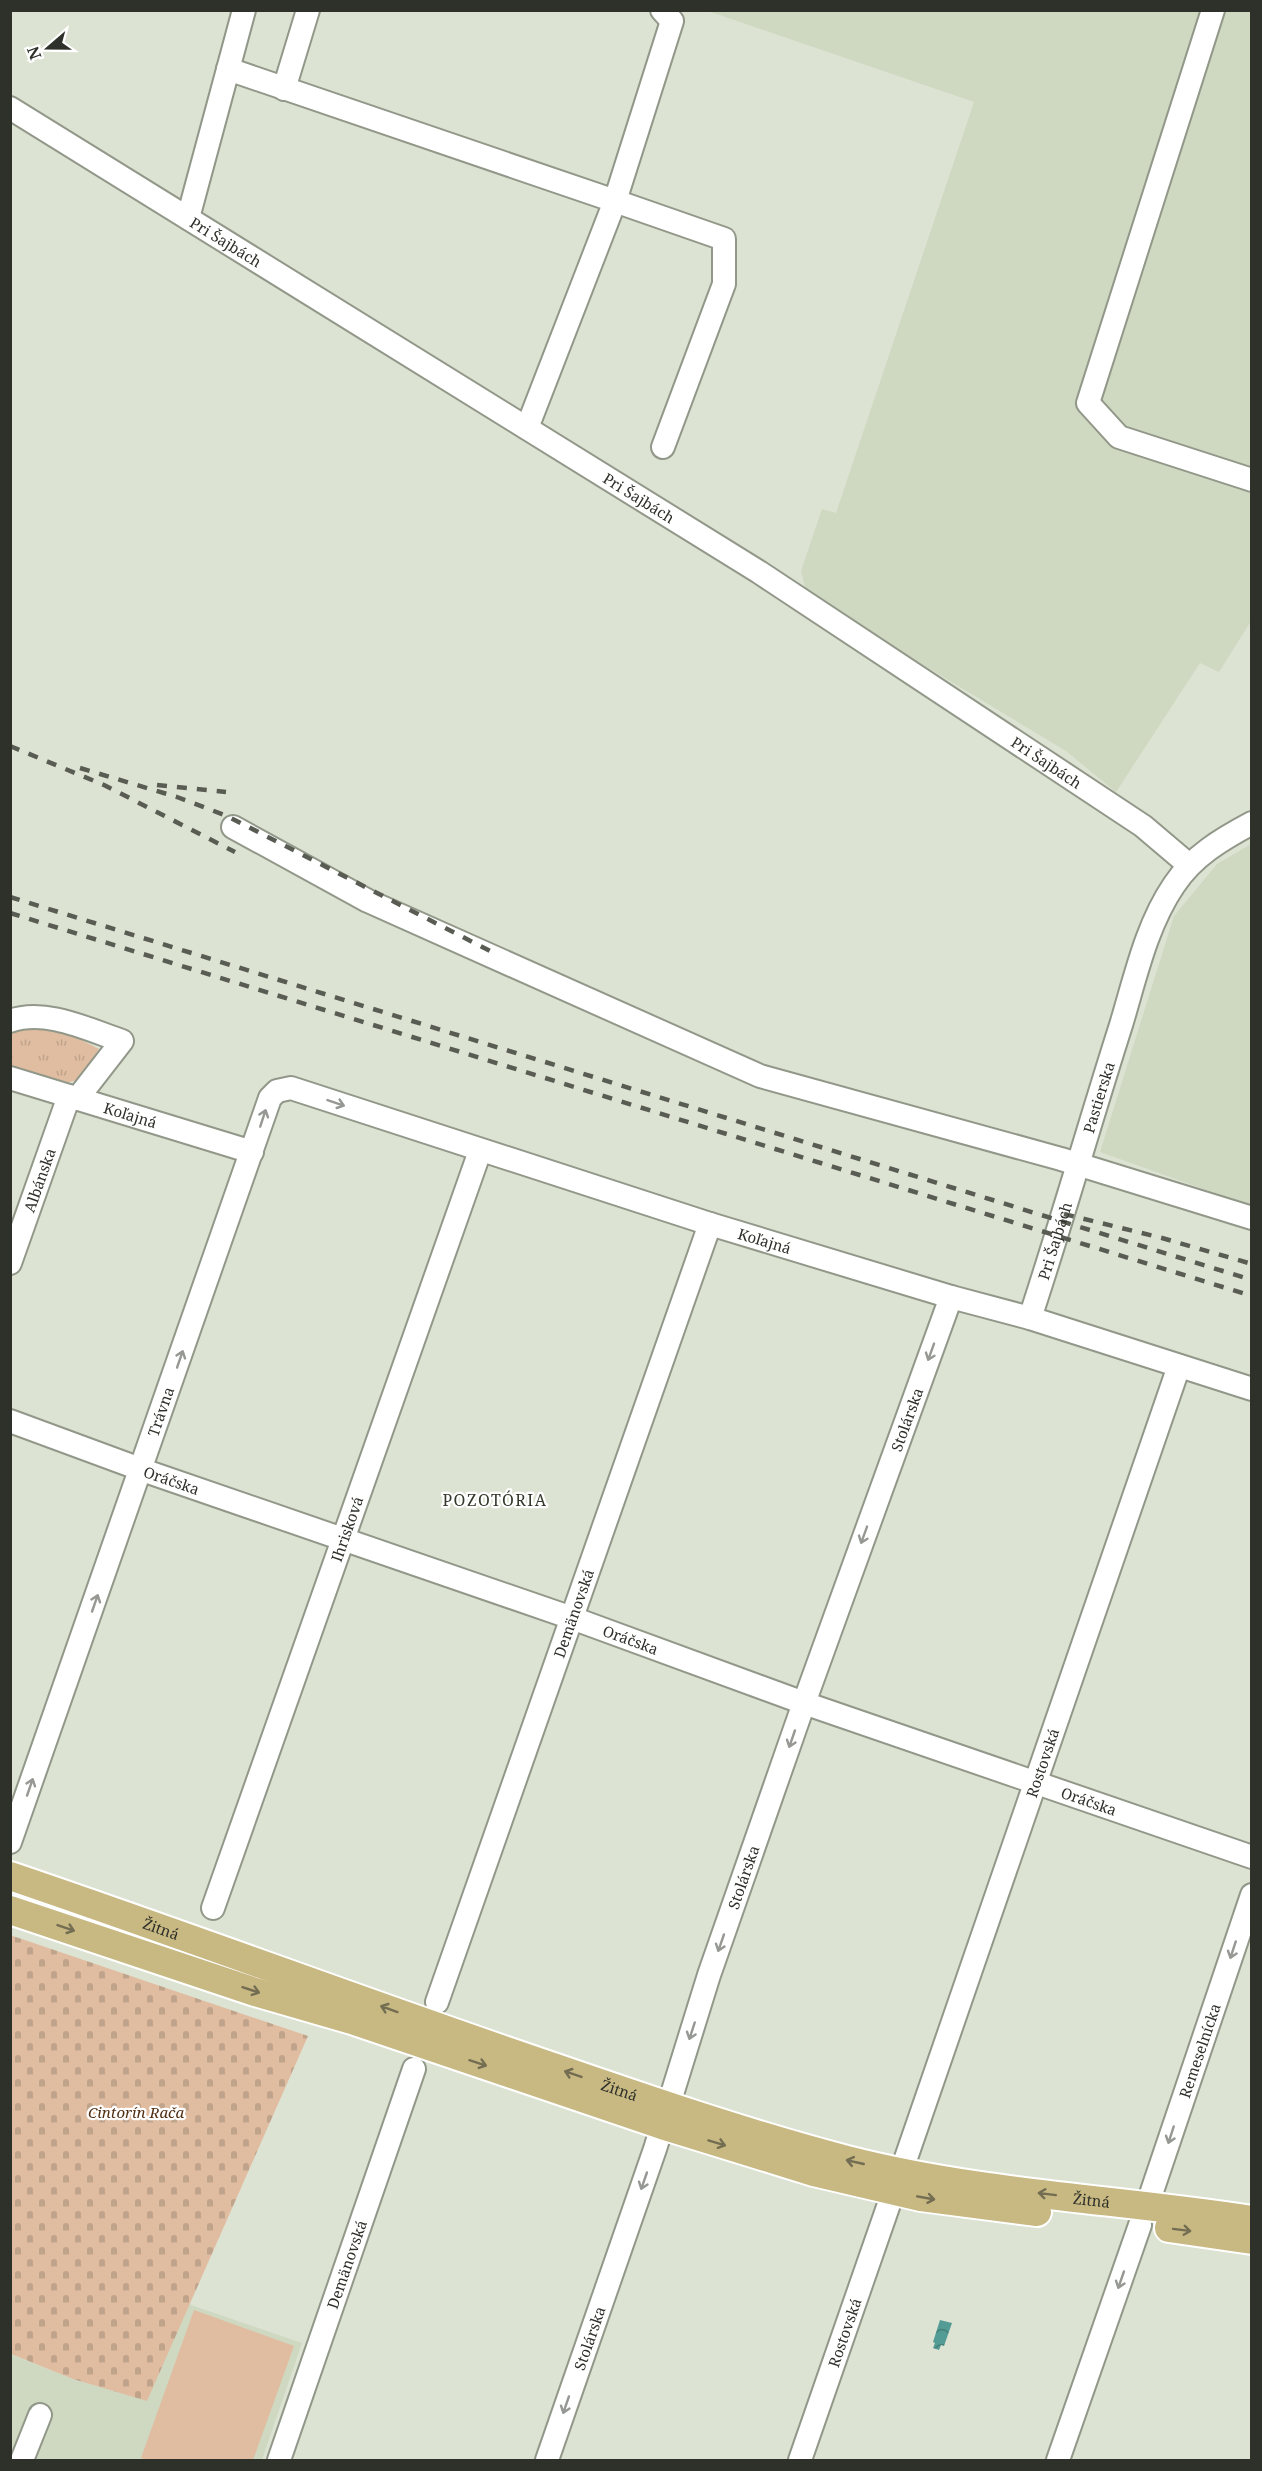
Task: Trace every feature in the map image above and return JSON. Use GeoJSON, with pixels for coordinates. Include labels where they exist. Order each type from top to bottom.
{"type":"FeatureCollection","features":[{"type":"Feature","properties":{"kind":"main road","name":"Žitná"},"geometry":{"type":"LineString","coordinates":[[10,1876],[665,2116]]}},
{"type":"Feature","properties":{"kind":"main road","name":"Žitná"},"geometry":{"type":"LineString","coordinates":[[10,1910],[255,1992],[665,2116],[874,2166],[1144,2215],[1251,2240]]}},
{"type":"Feature","properties":{"kind":"main road","name":"Žitná"},"geometry":{"type":"LineString","coordinates":[[1144,2215],[1251,2220]]}},
{"type":"Feature","properties":{"kind":"street"},"geometry":{"type":"LineString","coordinates":[[188,218],[244,10]]}},
{"type":"Feature","properties":{"kind":"street"},"geometry":{"type":"LineString","coordinates":[[284,89],[308,10]]}},
{"type":"Feature","properties":{"kind":"street"},"geometry":{"type":"LineString","coordinates":[[527,428],[615,201],[672,21],[662,10]]}},
{"type":"Feature","properties":{"kind":"street"},"geometry":{"type":"LineString","coordinates":[[1213,10],[1088,403],[1119,437],[1251,480]]}},
{"type":"Feature","properties":{"kind":"street"},"geometry":{"type":"LineString","coordinates":[[228,69],[724,239],[724,284],[663,447]]}},
{"type":"Feature","properties":{"kind":"street","name":"Pri Šajbách"},"geometry":{"type":"LineString","coordinates":[[10,108],[759,572],[1143,826],[1189,866]]}},
{"type":"Feature","properties":{"kind":"street"},"geometry":{"type":"LineString","coordinates":[[1189,866],[1219,840],[1251,823]]}},
{"type":"Feature","properties":{"kind":"street"},"geometry":{"type":"LineString","coordinates":[[233,827],[368,901],[760,1076],[1078,1165],[1251,1218]]}},
{"type":"Feature","properties":{"kind":"street","name":"Pastierska"},"geometry":{"type":"LineString","coordinates":[[1078,1165],[1159,908],[1189,866]]}},
{"type":"Feature","properties":{"kind":"street","name":"Albánska"},"geometry":{"type":"LineString","coordinates":[[10,1021],[20,1018],[58,1019],[122,1041],[73,1097],[10,1263]]}},
{"type":"Feature","properties":{"kind":"street","name":"Koľajná"},"geometry":{"type":"LineString","coordinates":[[10,1078],[252,1152]]}},
{"type":"Feature","properties":{"kind":"street","name":"Koľajná"},"geometry":{"type":"LineString","coordinates":[[280,1089],[291,1088],[710,1224],[951,1297],[1030,1318],[1251,1389]]}},
{"type":"Feature","properties":{"kind":"street","name":"Trávna"},"geometry":{"type":"LineString","coordinates":[[10,1842],[270,1098],[280,1089]]}},
{"type":"Feature","properties":{"kind":"street","name":"Ihrisková"},"geometry":{"type":"LineString","coordinates":[[213,1908],[480,1151]]}},
{"type":"Feature","properties":{"kind":"street","name":"Pri Šajbách"},"geometry":{"type":"LineString","coordinates":[[1030,1318],[1078,1165]]}},
{"type":"Feature","properties":{"kind":"street","name":"Demänovská"},"geometry":{"type":"LineString","coordinates":[[436,2002],[710,1224]]}},
{"type":"Feature","properties":{"kind":"street","name":"Stolárska"},"geometry":{"type":"LineString","coordinates":[[547,2460],[804,1703],[951,1297]]}},
{"type":"Feature","properties":{"kind":"street","name":"Rostovská"},"geometry":{"type":"LineString","coordinates":[[906,2158],[1179,1366]]}},
{"type":"Feature","properties":{"kind":"street","name":"Oráčska"},"geometry":{"type":"LineString","coordinates":[[10,1421],[572,1618],[804,1703],[1251,1857]]}},
{"type":"Feature","properties":{"kind":"street","name":"Remeselnícka"},"geometry":{"type":"LineString","coordinates":[[1058,2460],[1144,2215],[1251,1895]]}},
{"type":"Feature","properties":{"kind":"street","name":"Demänovská"},"geometry":{"type":"LineString","coordinates":[[279,2460],[414,2069]]}},
{"type":"Feature","properties":{"kind":"street","name":"Rostovská"},"geometry":{"type":"LineString","coordinates":[[800,2460],[889,2204]]}},
{"type":"Feature","properties":{"kind":"street"},"geometry":{"type":"LineString","coordinates":[[22,2460],[40,2415]]}},
{"type":"Feature","properties":{"kind":"shaded area"},"geometry":{"type":"Polygon","coordinates":[[[705,10],[1251,11],[1251,621],[1219,672],[1200,663],[1116,792],[1066,751],[807,595],[801,571],[822,509],[836,513],[974,102],[705,10]]]}},
{"type":"Feature","properties":{"kind":"shaded area"},"geometry":{"type":"Polygon","coordinates":[[[1251,844],[1251,1206],[1100,1152],[1174,916],[1217,864],[1251,844]]]}},
{"type":"Feature","properties":{"kind":"shaded area"},"geometry":{"type":"Polygon","coordinates":[[[188,2304],[302,2343],[262,2460],[11,2460],[10,2354],[73,2379],[147,2400],[188,2304]]]}},
{"type":"Feature","properties":{"kind":"green space"},"geometry":{"type":"Polygon","coordinates":[[[11,1026],[56,1031],[99,1049],[78,1080],[66,1083],[11,1066],[11,1026]]]}},
{"type":"Feature","properties":{"kind":"green space","name":"Cintorín Rača"},"geometry":{"type":"Polygon","coordinates":[[[10,1935],[308,2036],[147,2401],[73,2379],[11,2354],[10,1935]]]}},
{"type":"Feature","properties":{"kind":"green space"},"geometry":{"type":"Polygon","coordinates":[[[194,2310],[294,2346],[253,2460],[148,2460],[141,2458],[194,2310]]]}},
{"type":"Feature","properties":{"kind":"water"},"geometry":{"type":"Polygon","coordinates":[[[940,2320],[952,2323],[944,2346],[941,2345],[939,2350],[933,2348],[935,2343],[933,2342],[940,2320]]]}},
{"type":"Feature","properties":{"kind":"railway"},"geometry":{"type":"LineString","coordinates":[[10,746],[104,785],[235,852]]}},
{"type":"Feature","properties":{"kind":"railway"},"geometry":{"type":"LineString","coordinates":[[80,768],[177,797],[227,816],[492,952]]}},
{"type":"Feature","properties":{"kind":"railway"},"geometry":{"type":"LineString","coordinates":[[157,785],[226,792]]}},
{"type":"Feature","properties":{"kind":"railway"},"geometry":{"type":"LineString","coordinates":[[10,897],[1252,1280]]}},
{"type":"Feature","properties":{"kind":"railway"},"geometry":{"type":"LineString","coordinates":[[10,913],[1252,1296]]}},
{"type":"Feature","properties":{"kind":"railway"},"geometry":{"type":"LineString","coordinates":[[1064,1214],[1162,1238],[1252,1264]]}},
{"type":"Feature","properties":{"kind":"district","name":"POZOTÓRIA"},"geometry":{"type":"Point","coordinates":[495,1500]}}]}
